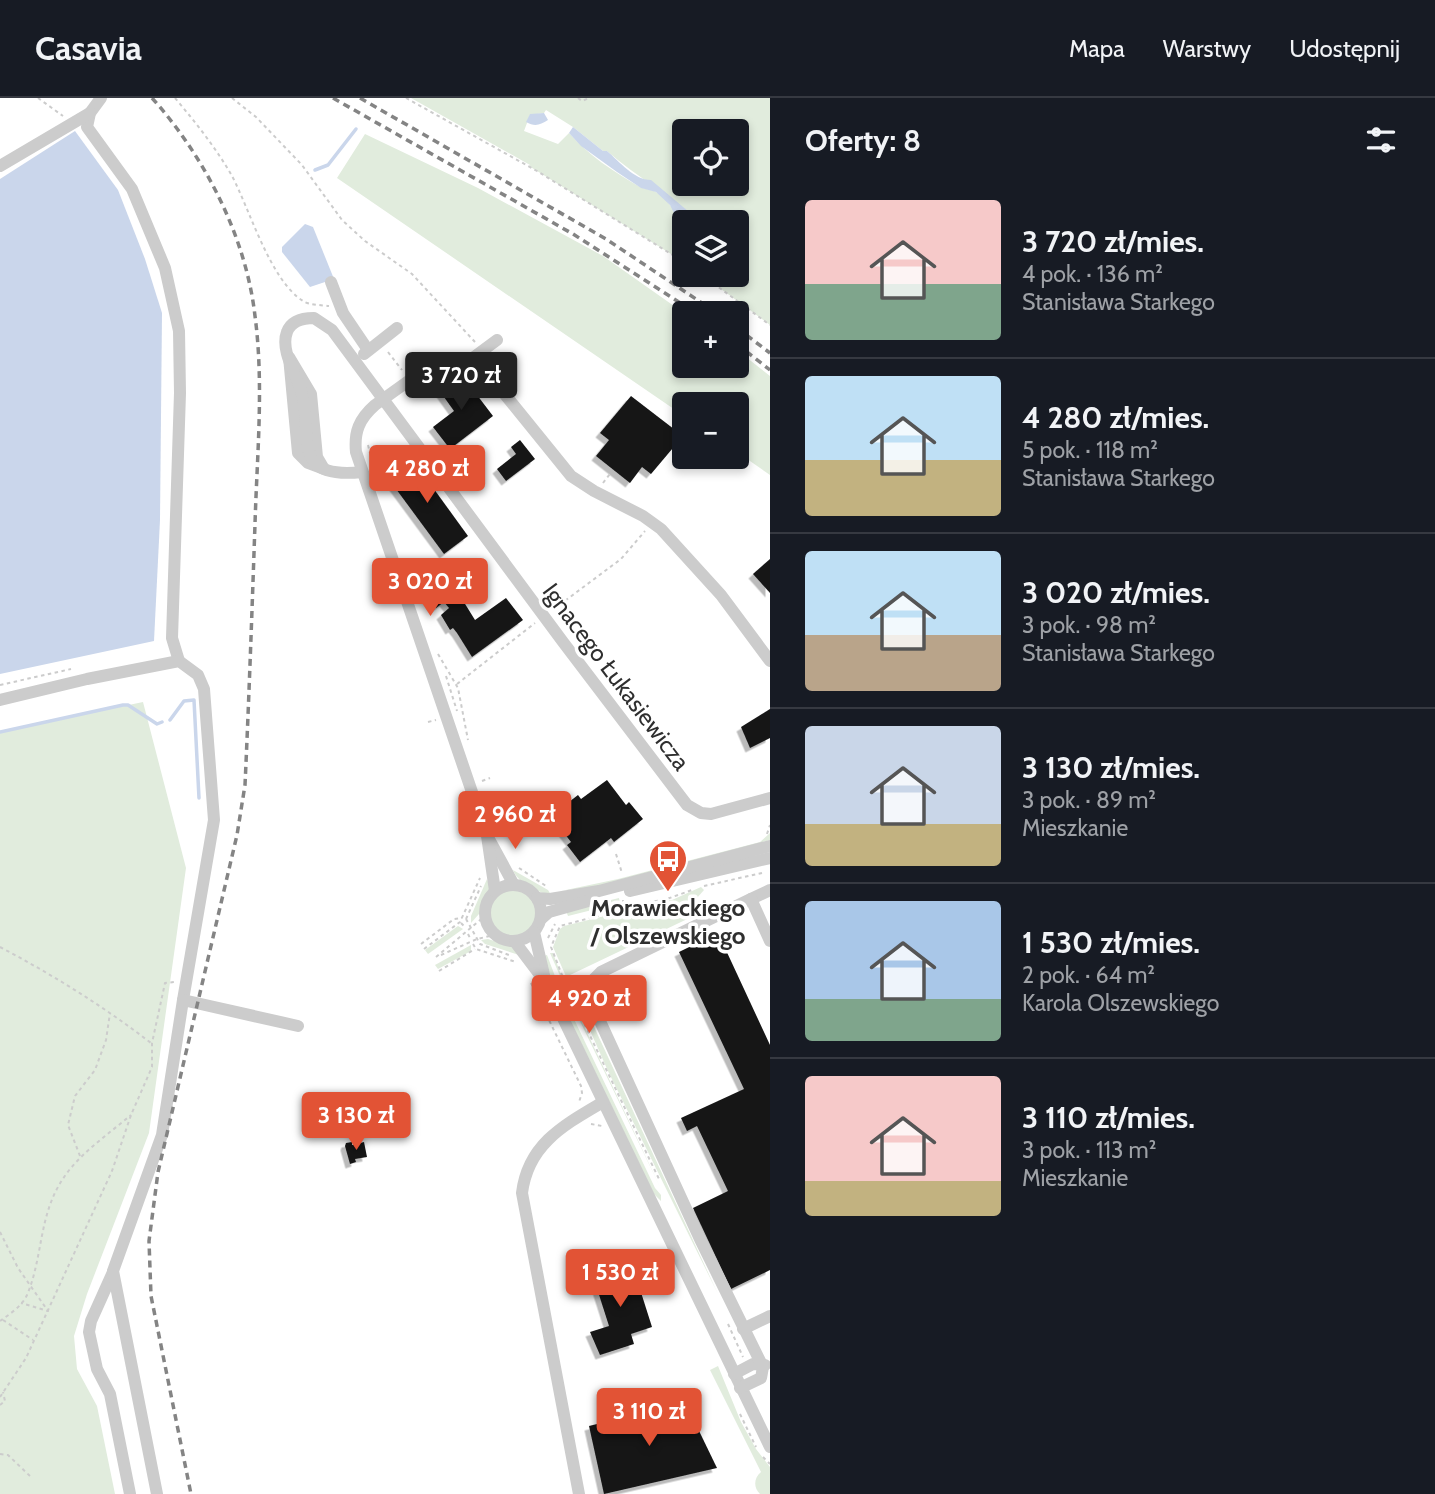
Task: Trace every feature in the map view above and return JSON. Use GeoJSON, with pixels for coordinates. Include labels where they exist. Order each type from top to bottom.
{"type":"FeatureCollection","features":[{"type":"Feature","properties":{"kind":"street"},"geometry":{"type":"LineString","coordinates":[[100,98],[90,113],[87,127],[132,189],[165,268],[179,331],[180,393],[172,638],[179,661],[198,675],[205,689],[214,820],[162,1135],[89,1332],[97,1369],[110,1394],[130,1494]]}},
{"type":"Feature","properties":{"kind":"street"},"geometry":{"type":"LineString","coordinates":[[0,166],[90,113]]}},
{"type":"Feature","properties":{"kind":"street"},"geometry":{"type":"LineString","coordinates":[[331,282],[341,308],[368,350]]}},
{"type":"Feature","properties":{"kind":"street","name":"Ignacego Łukasiewicza"},"geometry":{"type":"LineString","coordinates":[[289,357],[287,332],[298,321],[314,318],[332,330],[682,800],[701,813],[711,814],[770,798]]}},
{"type":"Feature","properties":{"kind":"street"},"geometry":{"type":"LineString","coordinates":[[355,361],[397,328]]}},
{"type":"Feature","properties":{"kind":"street"},"geometry":{"type":"LineString","coordinates":[[470,360],[497,340]]}},
{"type":"Feature","properties":{"kind":"street"},"geometry":{"type":"LineString","coordinates":[[514,885],[487,836],[362,472],[355,443],[357,429],[365,414],[383,398],[433,361],[452,356],[470,360],[485,368],[577,481],[653,522],[721,595],[770,661]]}},
{"type":"Feature","properties":{"kind":"street"},"geometry":{"type":"LineString","coordinates":[[289,357],[312,394],[317,457],[324,469]]}},
{"type":"Feature","properties":{"kind":"street"},"geometry":{"type":"LineString","coordinates":[[289,357],[298,453],[308,463],[324,469],[338,473],[362,472]]}},
{"type":"Feature","properties":{"kind":"street"},"geometry":{"type":"LineString","coordinates":[[0,700],[179,661]]}},
{"type":"Feature","properties":{"kind":"street"},"geometry":{"type":"LineString","coordinates":[[487,836],[495,891]]}},
{"type":"Feature","properties":{"kind":"street"},"geometry":{"type":"LineString","coordinates":[[537,898],[550,899],[600,891],[770,846]]}},
{"type":"Feature","properties":{"kind":"street"},"geometry":{"type":"LineString","coordinates":[[541,919],[537,898],[523,887],[514,885],[495,891],[485,907],[488,926],[494,934],[514,942],[525,939],[534,932],[541,919],[550,912],[770,858]]}},
{"type":"Feature","properties":{"kind":"street"},"geometry":{"type":"LineString","coordinates":[[768,1365],[743,1329],[588,995],[592,981],[601,972],[770,890]]}},
{"type":"Feature","properties":{"kind":"street"},"geometry":{"type":"LineString","coordinates":[[751,899],[770,941]]}},
{"type":"Feature","properties":{"kind":"street"},"geometry":{"type":"LineString","coordinates":[[534,932],[546,983],[770,1447]]}},
{"type":"Feature","properties":{"kind":"street"},"geometry":{"type":"LineString","coordinates":[[514,942],[546,983]]}},
{"type":"Feature","properties":{"kind":"street"},"geometry":{"type":"LineString","coordinates":[[183,1000],[298,1026]]}},
{"type":"Feature","properties":{"kind":"street"},"geometry":{"type":"LineString","coordinates":[[579,1494],[522,1193],[531,1159],[546,1142],[564,1125],[603,1102]]}},
{"type":"Feature","properties":{"kind":"street"},"geometry":{"type":"LineString","coordinates":[[113,1271],[156,1494]]}},
{"type":"Feature","properties":{"kind":"street"},"geometry":{"type":"LineString","coordinates":[[743,1329],[770,1316]]}},
{"type":"Feature","properties":{"kind":"street"},"geometry":{"type":"LineString","coordinates":[[734,1374],[753,1364],[768,1365]]}},
{"type":"Feature","properties":{"kind":"street"},"geometry":{"type":"LineString","coordinates":[[740,1388],[761,1378],[768,1365]]}},
{"type":"Feature","properties":{"kind":"path"},"geometry":{"type":"LineString","coordinates":[[38,98],[53,111],[74,121]]}},
{"type":"Feature","properties":{"kind":"path"},"geometry":{"type":"LineString","coordinates":[[175,98],[209,139],[232,176],[265,251],[288,286],[304,302],[341,308]]}},
{"type":"Feature","properties":{"kind":"path"},"geometry":{"type":"LineString","coordinates":[[232,98],[256,117],[302,165],[342,220],[365,241],[412,274],[482,351]]}},
{"type":"Feature","properties":{"kind":"path"},"geometry":{"type":"LineString","coordinates":[[406,98],[537,171],[672,255]]}},
{"type":"Feature","properties":{"kind":"path"},"geometry":{"type":"LineString","coordinates":[[578,98],[582,101],[589,98]]}},
{"type":"Feature","properties":{"kind":"path"},"geometry":{"type":"LineString","coordinates":[[718,287],[770,325]]}},
{"type":"Feature","properties":{"kind":"path"},"geometry":{"type":"LineString","coordinates":[[367,459],[366,444],[372,463]]}},
{"type":"Feature","properties":{"kind":"path"},"geometry":{"type":"LineString","coordinates":[[602,486],[611,474]]}},
{"type":"Feature","properties":{"kind":"path"},"geometry":{"type":"LineString","coordinates":[[551,611],[621,559],[653,522]]}},
{"type":"Feature","properties":{"kind":"path"},"geometry":{"type":"LineString","coordinates":[[435,648],[458,688],[468,743]]}},
{"type":"Feature","properties":{"kind":"path"},"geometry":{"type":"LineString","coordinates":[[0,685],[71,669],[87,679]]}},
{"type":"Feature","properties":{"kind":"path"},"geometry":{"type":"LineString","coordinates":[[481,781],[490,778]]}},
{"type":"Feature","properties":{"kind":"path"},"geometry":{"type":"LineString","coordinates":[[616,854],[621,871]]}},
{"type":"Feature","properties":{"kind":"path"},"geometry":{"type":"LineString","coordinates":[[516,865],[523,873],[553,888]]}},
{"type":"Feature","properties":{"kind":"path"},"geometry":{"type":"LineString","coordinates":[[465,919],[481,875]]}},
{"type":"Feature","properties":{"kind":"path"},"geometry":{"type":"LineString","coordinates":[[424,949],[465,919],[485,878]]}},
{"type":"Feature","properties":{"kind":"path"},"geometry":{"type":"LineString","coordinates":[[485,916],[436,957],[494,934]]}},
{"type":"Feature","properties":{"kind":"path"},"geometry":{"type":"LineString","coordinates":[[421,944],[454,919],[465,919]]}},
{"type":"Feature","properties":{"kind":"path"},"geometry":{"type":"LineString","coordinates":[[465,919],[484,946],[519,958]]}},
{"type":"Feature","properties":{"kind":"path"},"geometry":{"type":"LineString","coordinates":[[546,942],[559,919]]}},
{"type":"Feature","properties":{"kind":"path"},"geometry":{"type":"LineString","coordinates":[[567,920],[568,923],[559,928],[552,940],[552,949],[576,1006],[659,1180]]}},
{"type":"Feature","properties":{"kind":"path"},"geometry":{"type":"LineString","coordinates":[[460,922],[465,928]]}},
{"type":"Feature","properties":{"kind":"path"},"geometry":{"type":"LineString","coordinates":[[468,934],[470,938]]}},
{"type":"Feature","properties":{"kind":"path"},"geometry":{"type":"LineString","coordinates":[[473,944],[476,949],[520,964]]}},
{"type":"Feature","properties":{"kind":"path"},"geometry":{"type":"LineString","coordinates":[[0,947],[44,970],[110,1012],[152,1043]]}},
{"type":"Feature","properties":{"kind":"path"},"geometry":{"type":"LineString","coordinates":[[439,971],[476,949]]}},
{"type":"Feature","properties":{"kind":"path"},"geometry":{"type":"LineString","coordinates":[[552,964],[571,1008]]}},
{"type":"Feature","properties":{"kind":"path"},"geometry":{"type":"LineString","coordinates":[[0,1396],[26,1358],[112,1171],[131,1115],[152,1068],[152,1043],[166,983],[187,982]]}},
{"type":"Feature","properties":{"kind":"path"},"geometry":{"type":"LineString","coordinates":[[80,1157],[68,1125],[75,1096],[95,1070],[106,1040],[110,1012]]}},
{"type":"Feature","properties":{"kind":"path"},"geometry":{"type":"LineString","coordinates":[[34,1341],[1,1320],[27,1296],[47,1211],[59,1184],[80,1157],[131,1115]]}},
{"type":"Feature","properties":{"kind":"path"},"geometry":{"type":"LineString","coordinates":[[0,1232],[18,1268],[48,1311]]}},
{"type":"Feature","properties":{"kind":"path"},"geometry":{"type":"LineString","coordinates":[[21,1303],[48,1311]]}},
{"type":"Feature","properties":{"kind":"path"},"geometry":{"type":"LineString","coordinates":[[726,1318],[734,1342],[748,1367]]}},
{"type":"Feature","properties":{"kind":"path"},"geometry":{"type":"LineString","coordinates":[[724,1326],[728,1336]]}},
{"type":"Feature","properties":{"kind":"path"},"geometry":{"type":"LineString","coordinates":[[0,1405],[5,1401],[3,1392]]}},
{"type":"Feature","properties":{"kind":"path"},"geometry":{"type":"LineString","coordinates":[[0,1454],[8,1455],[32,1478]]}},
{"type":"Feature","properties":{"kind":"green space"},"geometry":{"type":"Polygon","coordinates":[[[411,98],[770,98],[770,325],[749,310],[749,301],[737,301],[718,287],[749,287],[749,210],[686,210],[607,151],[603,151],[546,110],[544,113],[530,115],[524,131],[558,144],[569,133],[584,149],[611,169],[640,187],[661,195],[674,210],[672,210],[672,255],[529,166],[411,98]]]}},
{"type":"Feature","properties":{"kind":"green space"},"geometry":{"type":"Polygon","coordinates":[[[365,134],[478,188],[603,256],[672,305],[672,378],[749,378],[749,359],[770,376],[770,475],[749,460],[749,392],[672,392],[672,408],[337,178],[365,134]]]}},
{"type":"Feature","properties":{"kind":"green space"},"geometry":{"type":"Polygon","coordinates":[[[143,702],[186,868],[149,1133],[87,1294],[74,1336],[77,1369],[97,1406],[115,1494],[0,1494],[0,732],[143,702]]]}},
{"type":"Feature","properties":{"kind":"green space"},"geometry":{"type":"Polygon","coordinates":[[[770,833],[770,840],[616,884],[561,891],[760,842],[770,833]]]}},
{"type":"Feature","properties":{"kind":"green space"},"geometry":{"type":"Polygon","coordinates":[[[513,870],[548,890],[551,895],[529,886],[515,875],[513,870]]]}},
{"type":"Feature","properties":{"kind":"green space"},"geometry":{"type":"Polygon","coordinates":[[[487,879],[490,887],[479,914],[471,923],[471,916],[487,879]]]}},
{"type":"Feature","properties":{"kind":"green space"},"geometry":{"type":"Polygon","coordinates":[[[701,887],[704,890],[696,899],[702,912],[570,975],[718,1294],[608,1071],[553,947],[560,929],[564,926],[625,911],[626,906],[672,900],[701,887]]]}},
{"type":"Feature","properties":{"kind":"green space"},"geometry":{"type":"Polygon","coordinates":[[[513,890],[529,897],[536,913],[529,929],[513,936],[497,929],[490,913],[497,897],[513,890]]]}},
{"type":"Feature","properties":{"kind":"green space"},"geometry":{"type":"Polygon","coordinates":[[[619,898],[620,903],[568,916],[566,911],[619,898]]]}},
{"type":"Feature","properties":{"kind":"green space"},"geometry":{"type":"Polygon","coordinates":[[[458,926],[463,929],[428,954],[425,950],[458,926]]]}},
{"type":"Feature","properties":{"kind":"green space"},"geometry":{"type":"Polygon","coordinates":[[[488,939],[513,947],[519,955],[485,944],[481,940],[488,939]]]}},
{"type":"Feature","properties":{"kind":"green space"},"geometry":{"type":"Polygon","coordinates":[[[471,945],[471,951],[438,969],[435,965],[471,945]]]}},
{"type":"Feature","properties":{"kind":"green space"},"geometry":{"type":"Polygon","coordinates":[[[550,953],[553,953],[566,988],[661,1189],[578,1017],[550,953]]]}},
{"type":"Feature","properties":{"kind":"green space"},"geometry":{"type":"Polygon","coordinates":[[[547,955],[561,992],[655,1188],[661,1195],[661,1201],[654,1194],[558,995],[543,956],[547,955]]]}},
{"type":"Feature","properties":{"kind":"green space"},"geometry":{"type":"Polygon","coordinates":[[[718,1366],[741,1422],[770,1467],[770,1494],[760,1494],[755,1486],[761,1472],[710,1370],[718,1366]]]}},
{"type":"Feature","properties":{"kind":"water"},"geometry":{"type":"Polygon","coordinates":[[[544,113],[548,120],[535,125],[526,122],[530,114],[544,113]]]}},
{"type":"Feature","properties":{"kind":"water"},"geometry":{"type":"Polygon","coordinates":[[[573,127],[633,173],[651,180],[687,210],[672,210],[656,192],[641,188],[617,172],[581,146],[569,133],[573,127]]]}},
{"type":"Feature","properties":{"kind":"water"},"geometry":{"type":"Polygon","coordinates":[[[75,131],[118,190],[145,259],[162,313],[160,520],[154,641],[0,674],[0,179],[75,131]]]}},
{"type":"Feature","properties":{"kind":"water"},"geometry":{"type":"Polygon","coordinates":[[[305,224],[313,227],[334,279],[310,287],[282,252],[282,247],[305,224]]]}},
{"type":"Feature","properties":{"kind":"building"},"geometry":{"type":"Polygon","coordinates":[[[461,374],[493,416],[450,449],[433,427],[454,411],[439,390],[461,374]]]}},
{"type":"Feature","properties":{"kind":"building"},"geometry":{"type":"Polygon","coordinates":[[[631,396],[672,428],[672,449],[651,474],[642,467],[630,483],[596,456],[609,440],[600,433],[631,396]]]}},
{"type":"Feature","properties":{"kind":"building"},"geometry":{"type":"Polygon","coordinates":[[[520,440],[535,459],[506,481],[497,469],[516,454],[511,447],[520,440]]]}},
{"type":"Feature","properties":{"kind":"building"},"geometry":{"type":"Polygon","coordinates":[[[463,447],[468,454],[456,464],[450,456],[463,447]]]}},
{"type":"Feature","properties":{"kind":"building"},"geometry":{"type":"Polygon","coordinates":[[[410,456],[468,536],[444,554],[385,474],[410,456]]]}},
{"type":"Feature","properties":{"kind":"building"},"geometry":{"type":"Polygon","coordinates":[[[770,559],[770,593],[753,574],[770,559]]]}},
{"type":"Feature","properties":{"kind":"building"},"geometry":{"type":"Polygon","coordinates":[[[450,584],[457,593],[452,596],[457,603],[462,599],[475,620],[506,598],[523,620],[472,657],[457,633],[453,628],[450,630],[441,615],[449,608],[444,602],[436,608],[429,599],[450,584]]]}},
{"type":"Feature","properties":{"kind":"building"},"geometry":{"type":"Polygon","coordinates":[[[770,709],[770,738],[750,748],[741,727],[770,709]]]}},
{"type":"Feature","properties":{"kind":"building"},"geometry":{"type":"Polygon","coordinates":[[[607,780],[626,805],[629,802],[643,819],[614,842],[611,838],[580,862],[567,845],[571,842],[551,816],[578,795],[581,799],[607,780]]]}},
{"type":"Feature","properties":{"kind":"building"},"geometry":{"type":"Polygon","coordinates":[[[718,933],[770,1045],[770,1270],[731,1289],[693,1208],[728,1191],[697,1126],[687,1131],[681,1118],[744,1089],[679,952],[718,933]]]}},
{"type":"Feature","properties":{"kind":"building"},"geometry":{"type":"Polygon","coordinates":[[[352,1142],[352,1145],[364,1142],[367,1157],[355,1159],[356,1162],[350,1164],[345,1146],[346,1143],[352,1142]]]}},
{"type":"Feature","properties":{"kind":"building"},"geometry":{"type":"Polygon","coordinates":[[[632,1264],[652,1327],[631,1334],[634,1344],[600,1355],[590,1332],[609,1326],[593,1276],[632,1264]]]}},
{"type":"Feature","properties":{"kind":"building"},"geometry":{"type":"Polygon","coordinates":[[[685,1402],[717,1468],[604,1494],[589,1426],[685,1402]]]}},
{"type":"Feature","properties":{"kind":"waterway"},"geometry":{"type":"LineString","coordinates":[[315,170],[328,165],[356,129]]}},
{"type":"Feature","properties":{"kind":"waterway"},"geometry":{"type":"LineString","coordinates":[[170,720],[184,701],[194,700],[199,798]]}},
{"type":"Feature","properties":{"kind":"waterway"},"geometry":{"type":"LineString","coordinates":[[0,732],[123,705],[128,705],[157,724],[162,722]]}},
{"type":"Feature","properties":{"kind":"railway"},"geometry":{"type":"LineString","coordinates":[[152,98],[206,172],[232,228],[250,286],[259,367],[245,785],[237,835],[158,1172],[149,1241],[151,1296],[191,1494]]}},
{"type":"Feature","properties":{"kind":"railway"},"geometry":{"type":"LineString","coordinates":[[333,98],[573,234],[677,301]]}},
{"type":"Feature","properties":{"kind":"railway"},"geometry":{"type":"LineString","coordinates":[[360,98],[606,239],[699,301]]}},
{"type":"Feature","properties":{"kind":"railway"},"geometry":{"type":"LineString","coordinates":[[749,337],[770,353]]}},
{"type":"Feature","properties":{"kind":"railway"},"geometry":{"type":"LineString","coordinates":[[749,353],[770,370]]}},
{"type":"Feature","properties":{"kind":"place","name":"Morawieckiego / Olszewskiego"},"geometry":{"type":"Point","coordinates":[668,893]}}]}
